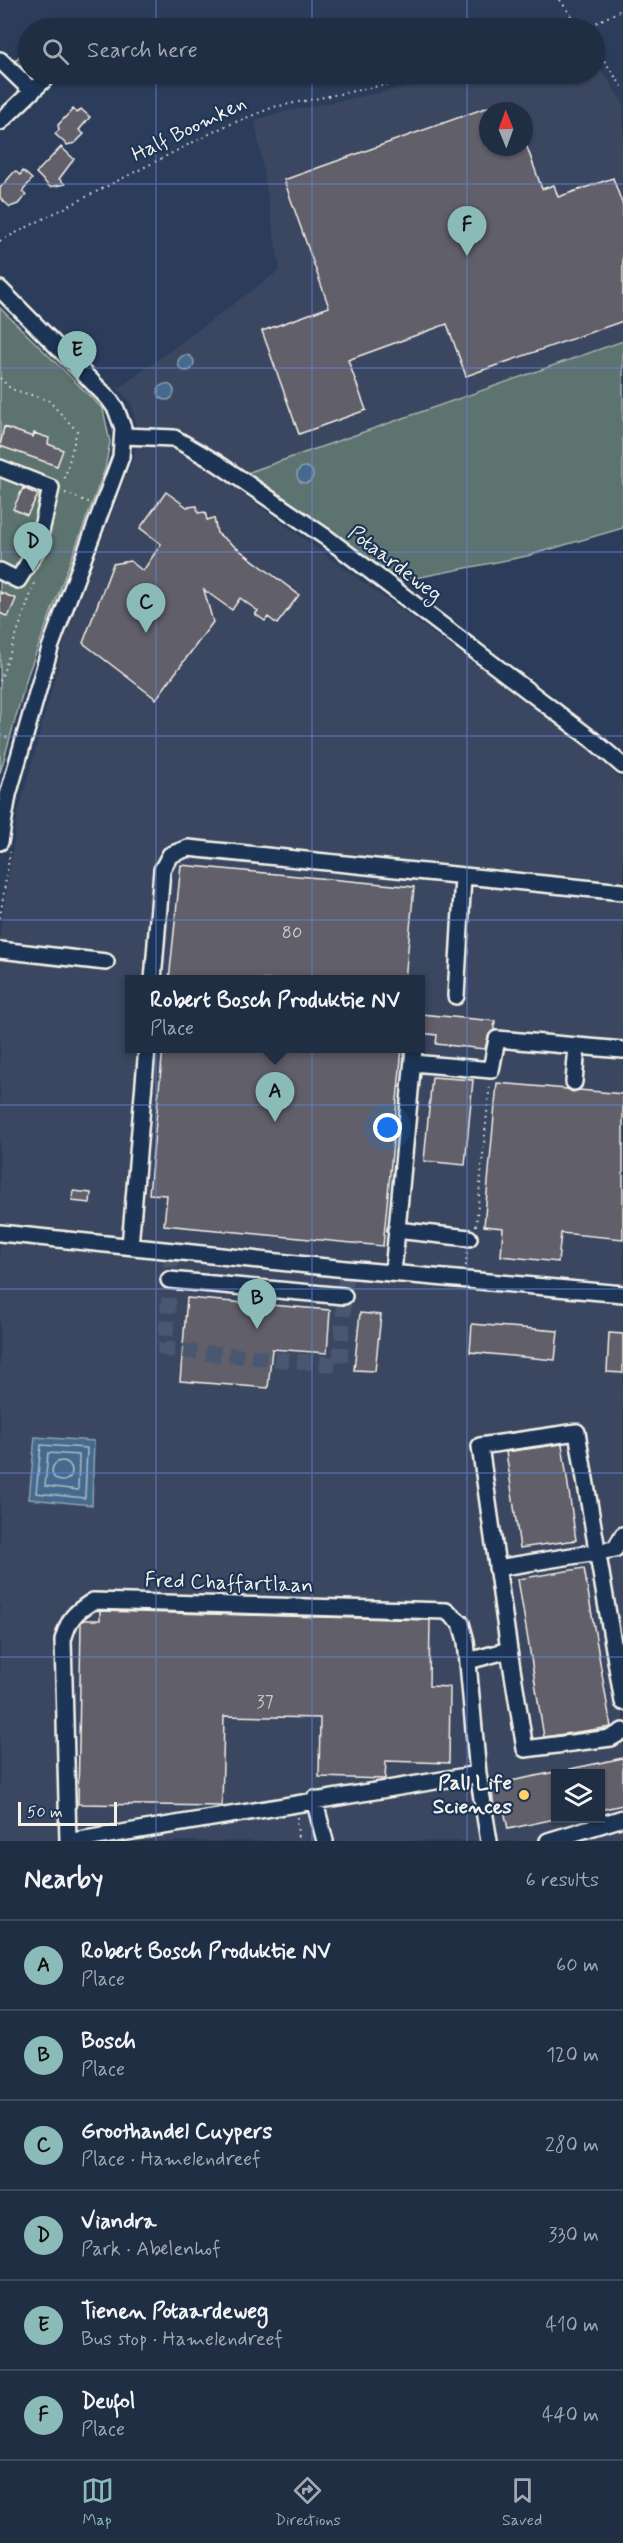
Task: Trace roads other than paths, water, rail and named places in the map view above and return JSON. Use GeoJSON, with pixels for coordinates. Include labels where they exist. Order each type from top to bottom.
{"type":"FeatureCollection","features":[{"type":"Feature","properties":{"kind":"street"},"geometry":{"type":"LineString","coordinates":[[0,60],[18,78]]}},
{"type":"Feature","properties":{"kind":"street"},"geometry":{"type":"LineString","coordinates":[[24,84],[32,92]]}},
{"type":"Feature","properties":{"kind":"street"},"geometry":{"type":"LineString","coordinates":[[0,122],[40,84]]}},
{"type":"Feature","properties":{"kind":"street"},"geometry":{"type":"LineString","coordinates":[[0,289],[110,399],[121,419],[124,436],[119,464],[60,621],[37,690],[8,795],[0,842]]}},
{"type":"Feature","properties":{"kind":"street","name":"Potaardeweg"},"geometry":{"type":"LineString","coordinates":[[124,436],[174,438],[217,463],[327,538],[594,741],[623,766]]}},
{"type":"Feature","properties":{"kind":"street"},"geometry":{"type":"LineString","coordinates":[[0,468],[51,488],[37,549],[18,580],[0,571]]}},
{"type":"Feature","properties":{"kind":"street"},"geometry":{"type":"LineString","coordinates":[[153,975],[162,870],[170,855],[188,848],[623,892]]}},
{"type":"Feature","properties":{"kind":"street"},"geometry":{"type":"LineString","coordinates":[[456,996],[463,877]]}},
{"type":"Feature","properties":{"kind":"street"},"geometry":{"type":"LineString","coordinates":[[0,950],[106,962]]}},
{"type":"Feature","properties":{"kind":"street"},"geometry":{"type":"LineString","coordinates":[[393,1272],[414,1056],[491,1070],[497,1039],[623,1050]]}},
{"type":"Feature","properties":{"kind":"street"},"geometry":{"type":"LineString","coordinates":[[574,1082],[577,1046]]}},
{"type":"Feature","properties":{"kind":"street"},"geometry":{"type":"LineString","coordinates":[[130,1246],[147,1053]]}},
{"type":"Feature","properties":{"kind":"street"},"geometry":{"type":"LineString","coordinates":[[396,1230],[469,1238]]}},
{"type":"Feature","properties":{"kind":"street"},"geometry":{"type":"LineString","coordinates":[[0,1233],[464,1281],[623,1294]]}},
{"type":"Feature","properties":{"kind":"street"},"geometry":{"type":"LineString","coordinates":[[169,1280],[344,1296]]}},
{"type":"Feature","properties":{"kind":"street"},"geometry":{"type":"LineString","coordinates":[[623,1702],[577,1432],[480,1446],[525,1749],[611,1738],[623,1731]]}},
{"type":"Feature","properties":{"kind":"street"},"geometry":{"type":"LineString","coordinates":[[497,1568],[615,1550],[623,1535]]}},
{"type":"Feature","properties":{"kind":"street","name":"Fred Chaffartlaan"},"geometry":{"type":"LineString","coordinates":[[68,1841],[63,1640],[68,1622],[77,1611],[93,1600],[446,1611],[461,1623],[468,1661],[478,1774],[489,1841]]}},
{"type":"Feature","properties":{"kind":"street"},"geometry":{"type":"LineString","coordinates":[[468,1661],[509,1650]]}},
{"type":"Feature","properties":{"kind":"street"},"geometry":{"type":"LineString","coordinates":[[73,1841],[314,1799],[478,1774]]}},
{"type":"Feature","properties":{"kind":"street"},"geometry":{"type":"LineString","coordinates":[[314,1799],[325,1841]]}},
{"type":"Feature","properties":{"kind":"street"},"geometry":{"type":"LineString","coordinates":[[548,1841],[623,1818]]}},
{"type":"Feature","properties":{"kind":"water"},"geometry":{"type":"Polygon","coordinates":[[[183,355],[189,355],[194,363],[192,369],[183,371],[178,366],[178,360],[183,355]]]}},
{"type":"Feature","properties":{"kind":"water"},"geometry":{"type":"Polygon","coordinates":[[[163,384],[169,384],[174,392],[172,398],[163,400],[158,395],[158,389],[163,384]]]}},
{"type":"Feature","properties":{"kind":"water"},"geometry":{"type":"Polygon","coordinates":[[[302,467],[308,467],[313,475],[311,481],[302,483],[297,478],[297,472],[302,467]]]}},
{"type":"Feature","properties":{"kind":"water"},"geometry":{"type":"Polygon","coordinates":[[[35,1437],[94,1441],[92,1505],[29,1499],[35,1437]]]}},
{"type":"Feature","properties":{"kind":"tunnel"},"geometry":{"type":"LineString","coordinates":[[172,1252],[165,1349],[340,1365],[346,1269]]}},
{"type":"Feature","properties":{"kind":"place","name":"Deufol"},"geometry":{"type":"Point","coordinates":[467,256]}},
{"type":"Feature","properties":{"kind":"place","name":"Tienen Potaardeweg"},"geometry":{"type":"Point","coordinates":[77,381]}},
{"type":"Feature","properties":{"kind":"place","name":"Viandra"},"geometry":{"type":"Point","coordinates":[33,572]}},
{"type":"Feature","properties":{"kind":"place","name":"Groothandel Cuypers"},"geometry":{"type":"Point","coordinates":[146,633]}},
{"type":"Feature","properties":{"kind":"place","name":"Robert Bosch Produktie NV"},"geometry":{"type":"Point","coordinates":[275,1122]}},
{"type":"Feature","properties":{"kind":"place","name":"Bosch"},"geometry":{"type":"Point","coordinates":[257,1329]}},
{"type":"Feature","properties":{"kind":"place","name":"Pall Life Sciences"},"geometry":{"type":"Point","coordinates":[524,1795]}}]}
